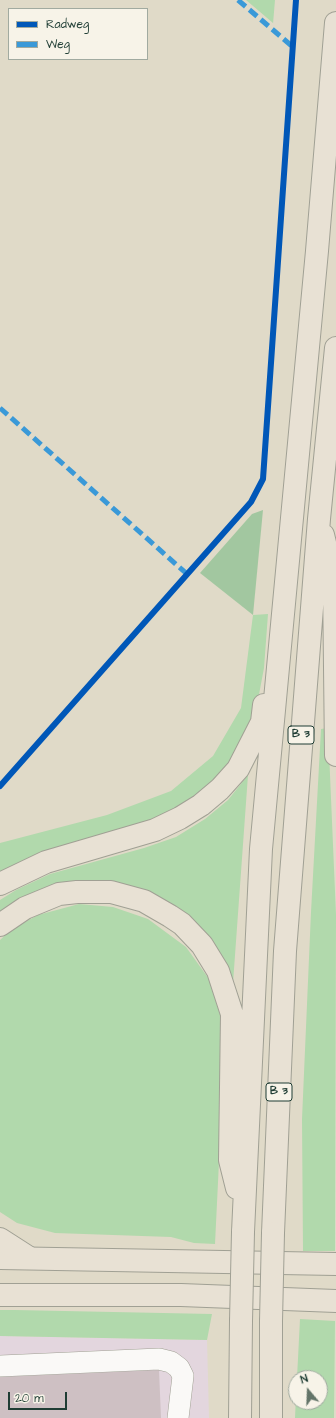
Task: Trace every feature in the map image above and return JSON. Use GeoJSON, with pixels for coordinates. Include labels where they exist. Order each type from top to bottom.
{"type":"FeatureCollection","features":[{"type":"Feature","properties":{"kind":"main road","name":"B 3"},"geometry":{"type":"LineString","coordinates":[[240,1418],[243,1222],[261,849],[318,251],[336,23]]}},
{"type":"Feature","properties":{"kind":"main road","name":"B 3"},"geometry":{"type":"LineString","coordinates":[[271,1418],[273,1233],[286,951],[319,519],[336,348]]}},
{"type":"Feature","properties":{"kind":"main road"},"geometry":{"type":"LineString","coordinates":[[319,519],[334,579],[336,755]]}},
{"type":"Feature","properties":{"kind":"main road"},"geometry":{"type":"LineString","coordinates":[[0,884],[46,862],[155,830],[180,818],[201,805],[220,789],[238,768],[262,722],[273,642],[283,621]]}},
{"type":"Feature","properties":{"kind":"main road"},"geometry":{"type":"LineString","coordinates":[[0,925],[25,908],[60,894],[77,892],[111,892],[144,901],[170,916],[182,924],[202,945],[218,971],[232,1014],[230,1160],[243,1222]]}},
{"type":"Feature","properties":{"kind":"main road"},"geometry":{"type":"LineString","coordinates":[[0,1239],[28,1257]]}},
{"type":"Feature","properties":{"kind":"main road"},"geometry":{"type":"LineString","coordinates":[[0,1258],[28,1257],[336,1264]]}},
{"type":"Feature","properties":{"kind":"main road"},"geometry":{"type":"LineString","coordinates":[[0,1295],[181,1295],[336,1301]]}},
{"type":"Feature","properties":{"kind":"lane"},"geometry":{"type":"LineString","coordinates":[[0,1366],[159,1359],[171,1362],[179,1368],[184,1376],[178,1418]]}},
{"type":"Feature","properties":{"kind":"shaded area"},"geometry":{"type":"Polygon","coordinates":[[[0,1336],[207,1340],[209,1418],[0,1418],[0,1336]]]}},
{"type":"Feature","properties":{"kind":"green space"},"geometry":{"type":"Polygon","coordinates":[[[246,0],[275,0],[273,24],[273,23],[246,0]]]}},
{"type":"Feature","properties":{"kind":"green space"},"geometry":{"type":"Polygon","coordinates":[[[263,510],[253,615],[200,573],[252,514],[263,510]]]}},
{"type":"Feature","properties":{"kind":"green space"},"geometry":{"type":"Polygon","coordinates":[[[268,614],[264,668],[257,705],[240,747],[215,780],[173,813],[0,873],[0,843],[107,815],[171,791],[213,756],[241,708],[253,615],[268,614]]]}},
{"type":"Feature","properties":{"kind":"green space"},"geometry":{"type":"Polygon","coordinates":[[[328,728],[336,915],[335,1251],[303,1251],[302,1119],[311,912],[321,729],[328,728]]]}},
{"type":"Feature","properties":{"kind":"green space"},"geometry":{"type":"Polygon","coordinates":[[[248,775],[233,983],[139,891],[0,913],[0,900],[16,890],[50,874],[144,848],[176,837],[205,819],[228,800],[248,775]]]}},
{"type":"Feature","properties":{"kind":"green space"},"geometry":{"type":"Polygon","coordinates":[[[79,904],[113,907],[148,919],[186,947],[209,979],[222,1021],[224,1059],[215,1244],[194,1243],[171,1237],[55,1233],[17,1223],[0,1212],[0,940],[12,929],[38,915],[79,904]]]}},
{"type":"Feature","properties":{"kind":"green space"},"geometry":{"type":"Polygon","coordinates":[[[0,1310],[212,1314],[207,1340],[0,1336],[0,1310]]]}},
{"type":"Feature","properties":{"kind":"green space"},"geometry":{"type":"Polygon","coordinates":[[[300,1319],[335,1321],[334,1418],[295,1418],[295,1410],[328,1410],[328,1370],[297,1370],[300,1319]]]}},
{"type":"Feature","properties":{"kind":"building"},"geometry":{"type":"Polygon","coordinates":[[[159,1370],[161,1418],[0,1418],[0,1377],[159,1370]]]}},
{"type":"Feature","properties":{"kind":"marked path"},"geometry":{"type":"LineString","coordinates":[[238,0],[293,47]]}},
{"type":"Feature","properties":{"kind":"marked path"},"geometry":{"type":"LineString","coordinates":[[0,408],[187,574]]}},
{"type":"Feature","properties":{"kind":"cycle path"},"geometry":{"type":"LineString","coordinates":[[0,786],[251,502],[263,479],[296,0]]}}]}
